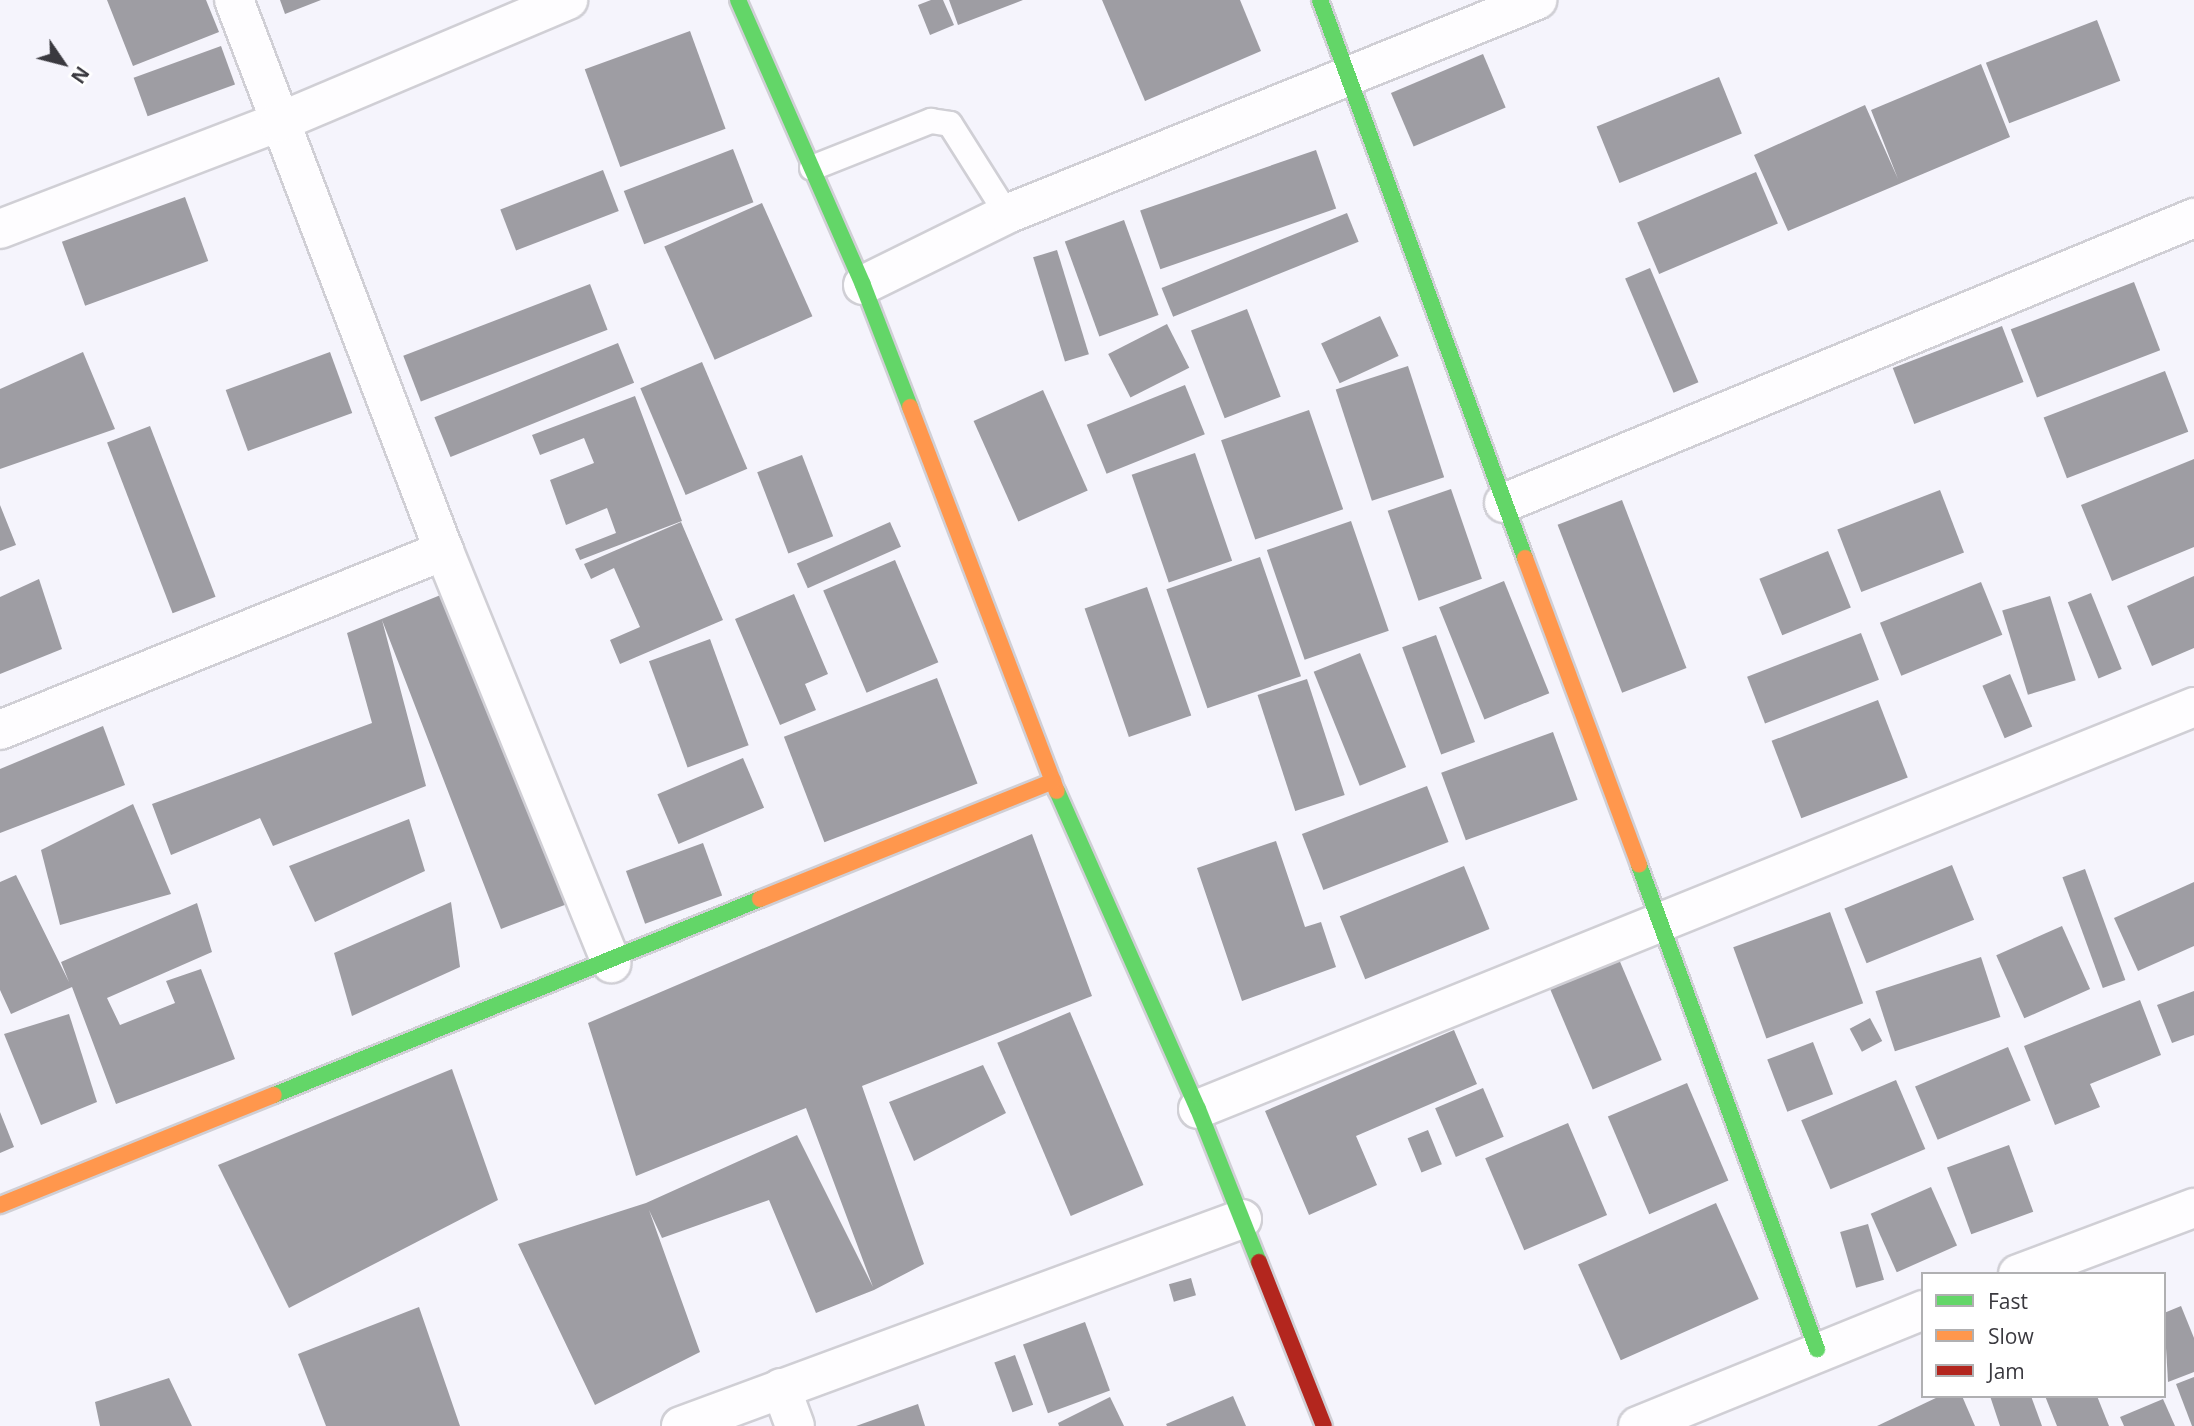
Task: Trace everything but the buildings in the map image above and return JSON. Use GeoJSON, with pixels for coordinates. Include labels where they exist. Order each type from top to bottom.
{"type":"FeatureCollection","features":[{"type":"Feature","properties":{"kind":"street"},"geometry":{"type":"LineString","coordinates":[[234,0],[444,551],[611,963]]}},
{"type":"Feature","properties":{"kind":"street"},"geometry":{"type":"LineString","coordinates":[[0,229],[279,122],[568,0]]}},
{"type":"Feature","properties":{"kind":"street"},"geometry":{"type":"LineString","coordinates":[[738,0],[863,285],[1053,781],[1198,1109],[1324,1426]]}},
{"type":"Feature","properties":{"kind":"street"},"geometry":{"type":"LineString","coordinates":[[1320,0],[1657,924],[1818,1349]]}},
{"type":"Feature","properties":{"kind":"street"},"geometry":{"type":"LineString","coordinates":[[863,285],[1007,214],[1350,78],[1537,0]]}},
{"type":"Feature","properties":{"kind":"street"},"geometry":{"type":"LineString","coordinates":[[1504,503],[2194,218]]}},
{"type":"Feature","properties":{"kind":"street"},"geometry":{"type":"LineString","coordinates":[[0,730],[444,551]]}},
{"type":"Feature","properties":{"kind":"street"},"geometry":{"type":"LineString","coordinates":[[1198,1109],[2194,707]]}},
{"type":"Feature","properties":{"kind":"street"},"geometry":{"type":"LineString","coordinates":[[0,1205],[611,963],[1053,781]]}},
{"type":"Feature","properties":{"kind":"street"},"geometry":{"type":"LineString","coordinates":[[2023,1272],[2194,1208]]}},
{"type":"Feature","properties":{"kind":"street"},"geometry":{"type":"LineString","coordinates":[[681,1426],[1242,1219]]}},
{"type":"Feature","properties":{"kind":"street"},"geometry":{"type":"LineString","coordinates":[[1639,1426],[1818,1349],[1921,1311]]}},
{"type":"Feature","properties":{"kind":"street"},"geometry":{"type":"LineString","coordinates":[[781,1388],[795,1426]]}},
{"type":"Feature","properties":{"kind":"lane"},"geometry":{"type":"LineString","coordinates":[[812,168],[931,121],[950,124],[1007,214]]}},
{"type":"Feature","properties":{"kind":"traffic: fast"},"geometry":{"type":"LineString","coordinates":[[738,0],[863,285],[910,407]]}},
{"type":"Feature","properties":{"kind":"traffic: fast"},"geometry":{"type":"LineString","coordinates":[[1320,0],[1525,558]]}},
{"type":"Feature","properties":{"kind":"traffic: fast"},"geometry":{"type":"LineString","coordinates":[[1057,791],[1198,1109],[1259,1262]]}},
{"type":"Feature","properties":{"kind":"traffic: fast"},"geometry":{"type":"LineString","coordinates":[[1639,865],[1817,1349]]}},
{"type":"Feature","properties":{"kind":"traffic: fast"},"geometry":{"type":"LineString","coordinates":[[274,1095],[760,899]]}},
{"type":"Feature","properties":{"kind":"traffic: slow"},"geometry":{"type":"LineString","coordinates":[[910,407],[1057,791]]}},
{"type":"Feature","properties":{"kind":"traffic: slow"},"geometry":{"type":"LineString","coordinates":[[1525,558],[1639,865]]}},
{"type":"Feature","properties":{"kind":"traffic: slow"},"geometry":{"type":"LineString","coordinates":[[760,899],[1053,781]]}},
{"type":"Feature","properties":{"kind":"traffic: slow"},"geometry":{"type":"LineString","coordinates":[[0,1205],[274,1095]]}},
{"type":"Feature","properties":{"kind":"traffic: jam"},"geometry":{"type":"LineString","coordinates":[[1259,1262],[1324,1426]]}}]}
